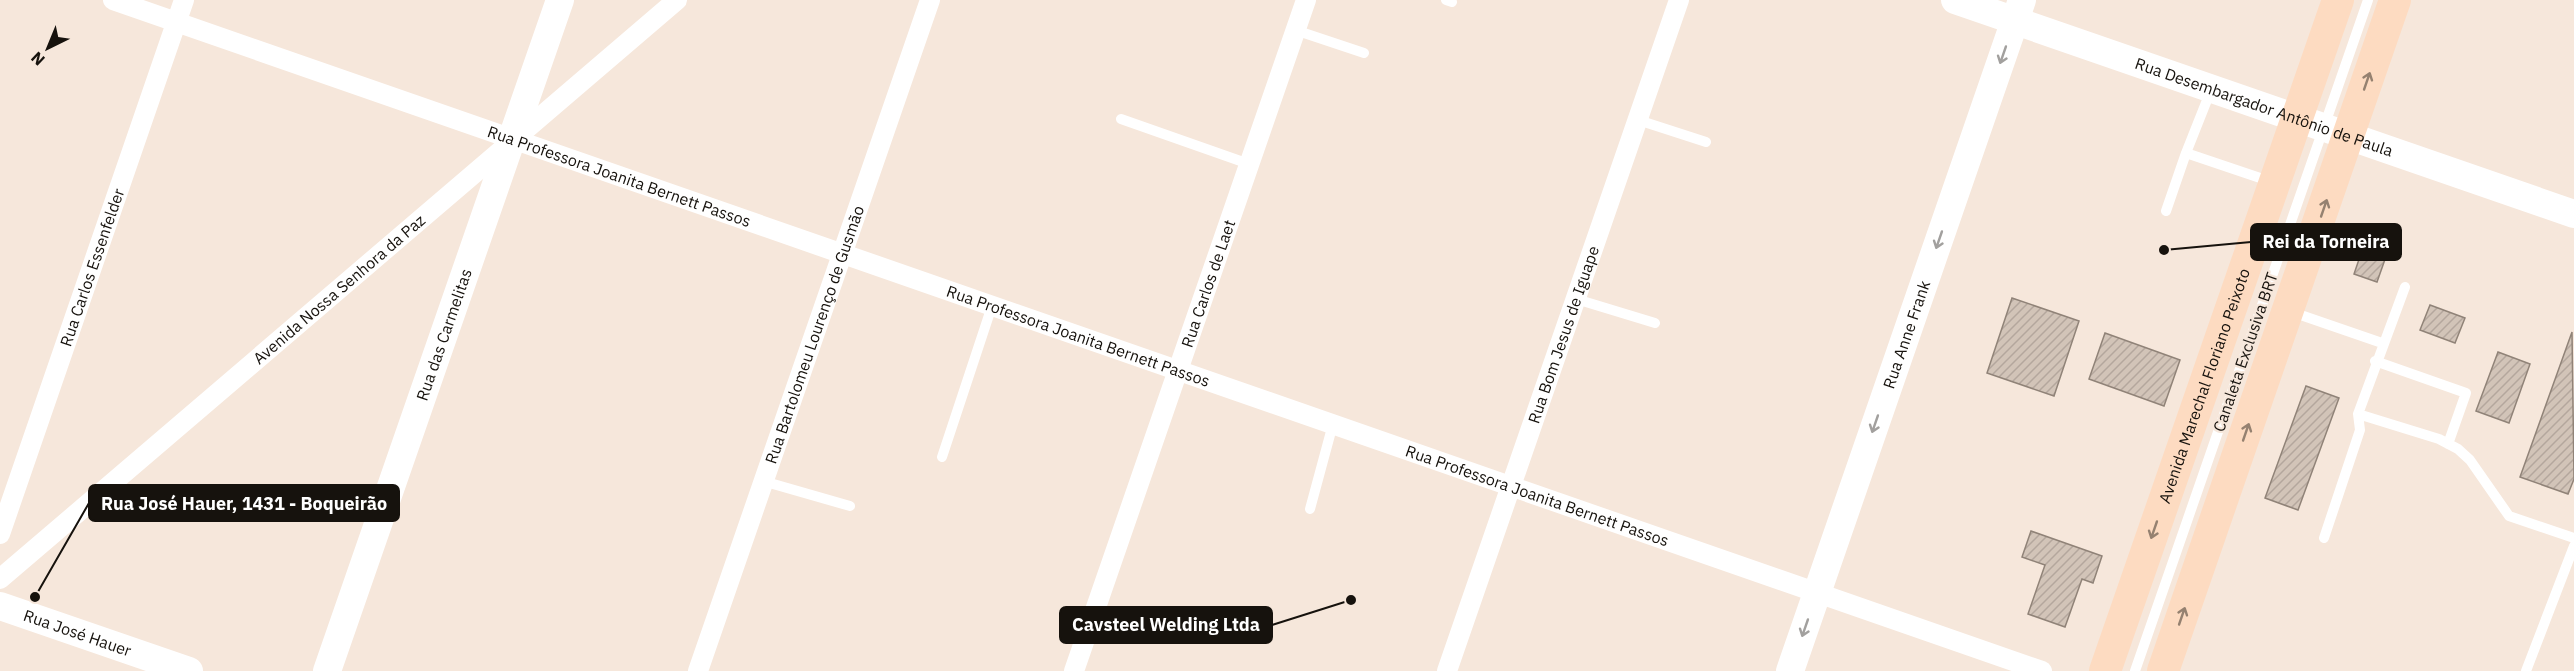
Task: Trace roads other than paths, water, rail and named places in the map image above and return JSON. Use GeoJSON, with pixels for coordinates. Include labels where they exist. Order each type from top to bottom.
{"type":"FeatureCollection","features":[{"type":"Feature","properties":{"kind":"main road","name":"Rua das Carmelitas"},"geometry":{"type":"LineString","coordinates":[[327,671],[560,0]]}},
{"type":"Feature","properties":{"kind":"main road","name":"Rua Desembargador Antônio de Paula"},"geometry":{"type":"LineString","coordinates":[[1955,0],[2019,10],[2212,89],[2574,214]]}},
{"type":"Feature","properties":{"kind":"main road","name":"Avenida Marechal Floriano Peixoto"},"geometry":{"type":"LineString","coordinates":[[2163,671],[2288,311],[2323,127],[2338,0]]}},
{"type":"Feature","properties":{"kind":"main road","name":"Avenida Marechal Floriano Peixoto"},"geometry":{"type":"LineString","coordinates":[[2105,671],[2275,183],[2323,127],[2395,0]]}},
{"type":"Feature","properties":{"kind":"main road","name":"Rua Anne Frank"},"geometry":{"type":"LineString","coordinates":[[1790,671],[2019,10]]}},
{"type":"Feature","properties":{"kind":"main road","name":"Rua José Hauer"},"geometry":{"type":"LineString","coordinates":[[0,606],[189,671]]}},
{"type":"Feature","properties":{"kind":"street","name":"Rua Professora Joanita Bernett Passos"},"geometry":{"type":"LineString","coordinates":[[113,0],[2042,671]]}},
{"type":"Feature","properties":{"kind":"street","name":"Rua Carlos Essenfelder"},"geometry":{"type":"LineString","coordinates":[[0,534],[184,0]]}},
{"type":"Feature","properties":{"kind":"street","name":"Avenida Nossa Senhora da Paz"},"geometry":{"type":"LineString","coordinates":[[0,579],[676,0]]}},
{"type":"Feature","properties":{"kind":"street","name":"Rua Bartolomeu Lourenço de Gusmão"},"geometry":{"type":"LineString","coordinates":[[698,671],[930,0]]}},
{"type":"Feature","properties":{"kind":"street","name":"Rua Carlos de Laet"},"geometry":{"type":"LineString","coordinates":[[1074,671],[1306,0]]}},
{"type":"Feature","properties":{"kind":"street","name":"Rua Bom Jesus de Iguape"},"geometry":{"type":"LineString","coordinates":[[1447,671],[1679,0]]}},
{"type":"Feature","properties":{"kind":"lane","name":"Canaleta Exclusiva BRT"},"geometry":{"type":"LineString","coordinates":[[2135,671],[2367,0]]}},
{"type":"Feature","properties":{"kind":"lane"},"geometry":{"type":"LineString","coordinates":[[1295,30],[1364,53]]}},
{"type":"Feature","properties":{"kind":"lane"},"geometry":{"type":"LineString","coordinates":[[2166,211],[2212,89]]}},
{"type":"Feature","properties":{"kind":"lane"},"geometry":{"type":"LineString","coordinates":[[1121,119],[1249,165]]}},
{"type":"Feature","properties":{"kind":"lane"},"geometry":{"type":"LineString","coordinates":[[1638,120],[1706,142]]}},
{"type":"Feature","properties":{"kind":"lane"},"geometry":{"type":"LineString","coordinates":[[2186,153],[2275,183]]}},
{"type":"Feature","properties":{"kind":"lane"},"geometry":{"type":"LineString","coordinates":[[2324,538],[2360,430],[2358,414],[2375,361],[2405,287]]}},
{"type":"Feature","properties":{"kind":"lane"},"geometry":{"type":"LineString","coordinates":[[1576,298],[1655,322]]}},
{"type":"Feature","properties":{"kind":"lane"},"geometry":{"type":"LineString","coordinates":[[942,457],[992,306]]}},
{"type":"Feature","properties":{"kind":"lane"},"geometry":{"type":"LineString","coordinates":[[2288,311],[2382,343]]}},
{"type":"Feature","properties":{"kind":"lane"},"geometry":{"type":"LineString","coordinates":[[2375,361],[2466,393],[2448,444]]}},
{"type":"Feature","properties":{"kind":"lane"},"geometry":{"type":"LineString","coordinates":[[2358,414],[2448,444],[2470,460],[2510,516],[2574,538]]}},
{"type":"Feature","properties":{"kind":"lane"},"geometry":{"type":"LineString","coordinates":[[1310,509],[1333,424]]}},
{"type":"Feature","properties":{"kind":"lane"},"geometry":{"type":"LineString","coordinates":[[763,482],[850,506]]}},
{"type":"Feature","properties":{"kind":"lane"},"geometry":{"type":"LineString","coordinates":[[2526,671],[2574,546]]}},
{"type":"Feature","properties":{"kind":"place","name":"Rei da Torneira"},"geometry":{"type":"Point","coordinates":[2164,250]}},
{"type":"Feature","properties":{"kind":"place","name":"Rua José Hauer, 1431 - Boqueirão"},"geometry":{"type":"Point","coordinates":[35,597]}},
{"type":"Feature","properties":{"kind":"place","name":"Cavsteel Welding Ltda"},"geometry":{"type":"Point","coordinates":[1351,600]}}]}
